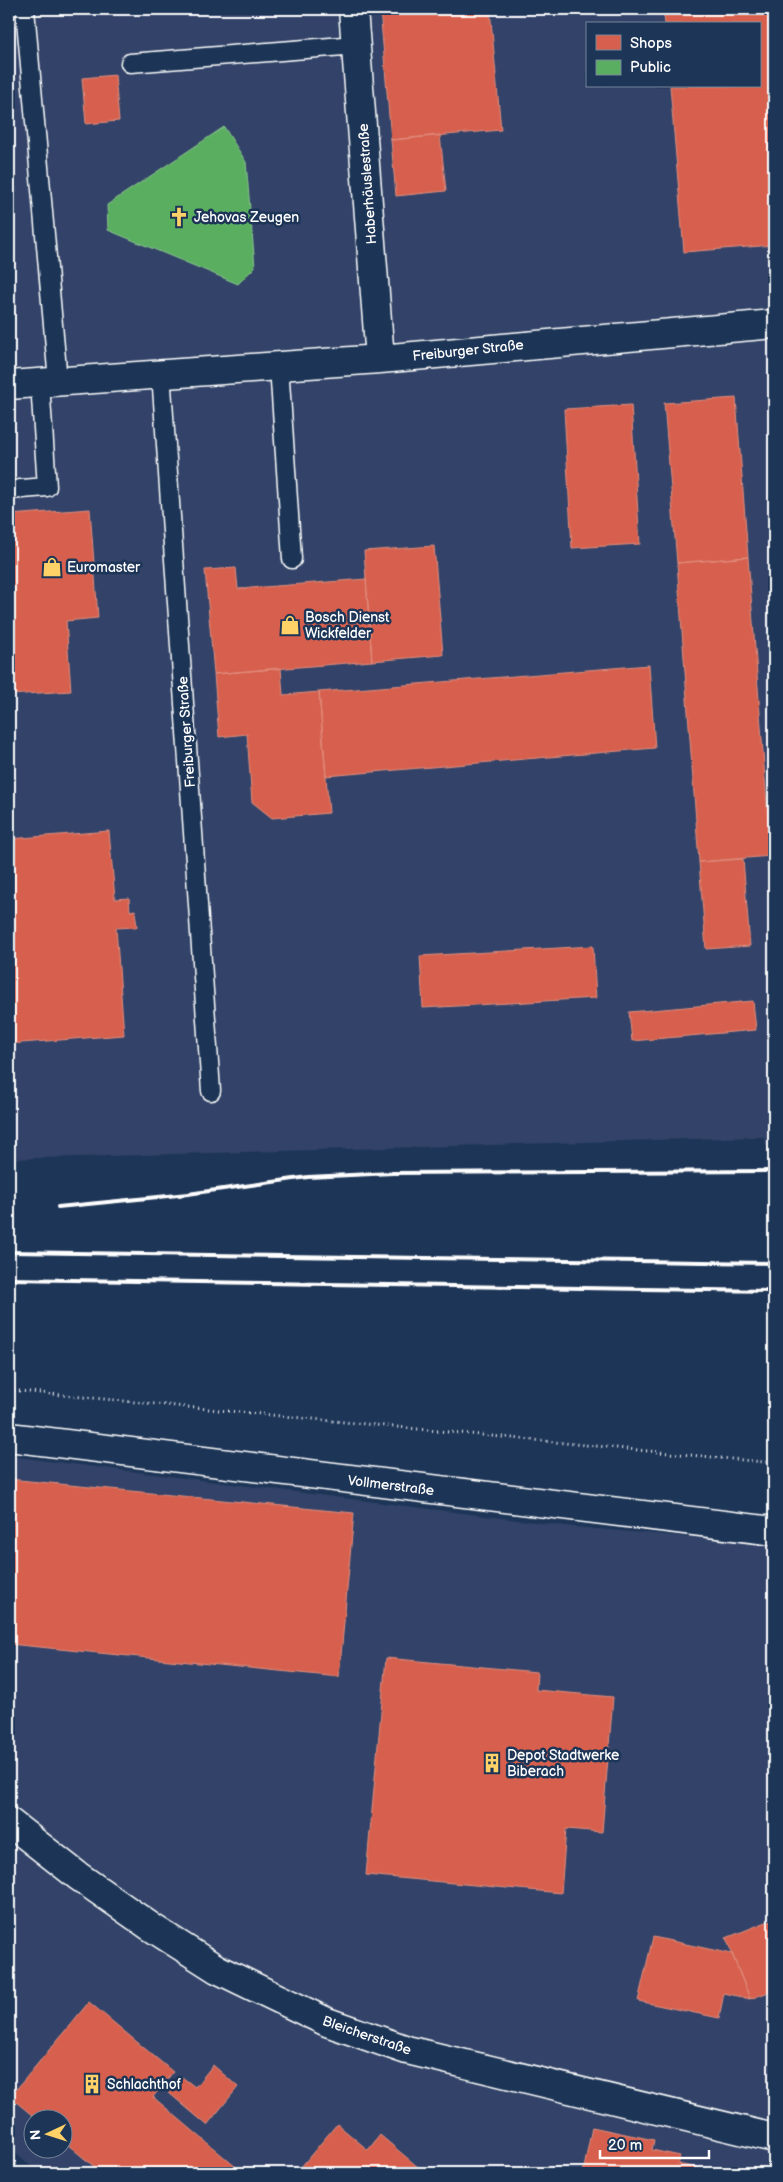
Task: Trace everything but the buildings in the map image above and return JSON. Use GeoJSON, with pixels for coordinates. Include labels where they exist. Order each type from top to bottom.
{"type":"FeatureCollection","features":[{"type":"Feature","properties":{"kind":"street","name":"Haberhäuslestraße"},"geometry":{"type":"LineString","coordinates":[[353,9],[380,359]]}},
{"type":"Feature","properties":{"kind":"street","name":"Freiburger Straße"},"geometry":{"type":"LineString","coordinates":[[9,385],[380,359],[774,324]]}},
{"type":"Feature","properties":{"kind":"street","name":"Vollmerstraße"},"geometry":{"type":"LineString","coordinates":[[9,1437],[774,1531]]}},
{"type":"Feature","properties":{"kind":"street","name":"Bleicherstraße"},"geometry":{"type":"LineString","coordinates":[[9,1822],[78,1876],[159,1932],[217,1969],[327,2022],[407,2050],[774,2138]]}},
{"type":"Feature","properties":{"kind":"lane"},"geometry":{"type":"LineString","coordinates":[[9,490],[47,486],[49,382],[25,9]]}},
{"type":"Feature","properties":{"kind":"lane"},"geometry":{"type":"LineString","coordinates":[[130,63],[356,46]]}},
{"type":"Feature","properties":{"kind":"lane"},"geometry":{"type":"LineString","coordinates":[[279,366],[292,559]]}},
{"type":"Feature","properties":{"kind":"lane","name":"Freiburger Straße"},"geometry":{"type":"LineString","coordinates":[[161,373],[211,1091]]}},
{"type":"Feature","properties":{"kind":"path"},"geometry":{"type":"LineString","coordinates":[[9,1390],[774,1462]]}},
{"type":"Feature","properties":{"kind":"shaded area"},"geometry":{"type":"Polygon","coordinates":[[[9,9],[774,9],[774,1164],[763,1137],[9,1159],[9,9]]]}},
{"type":"Feature","properties":{"kind":"shaded area"},"geometry":{"type":"Polygon","coordinates":[[[9,1456],[574,1527],[774,1544],[774,2173],[39,2173],[23,2160],[72,2160],[72,2110],[22,2110],[22,2159],[9,2148],[9,1456]]]}},
{"type":"Feature","properties":{"kind":"railway"},"geometry":{"type":"LineString","coordinates":[[58,1207],[188,1194],[308,1177],[393,1173],[774,1171]]}},
{"type":"Feature","properties":{"kind":"railway"},"geometry":{"type":"LineString","coordinates":[[9,1252],[774,1263]]}},
{"type":"Feature","properties":{"kind":"railway"},"geometry":{"type":"LineString","coordinates":[[9,1279],[774,1291]]}},
{"type":"Feature","properties":{"kind":"place","name":"Jehovas Zeugen"},"geometry":{"type":"Point","coordinates":[179,217]}},
{"type":"Feature","properties":{"kind":"place","name":"Euromaster"},"geometry":{"type":"Point","coordinates":[52,567]}},
{"type":"Feature","properties":{"kind":"place","name":"Bosch Dienst Wickfelder"},"geometry":{"type":"Point","coordinates":[290,625]}},
{"type":"Feature","properties":{"kind":"place","name":"Depot Stadtwerke Biberach"},"geometry":{"type":"Point","coordinates":[492,1763]}},
{"type":"Feature","properties":{"kind":"place","name":"Schlachthof"},"geometry":{"type":"Point","coordinates":[92,2084]}}]}
